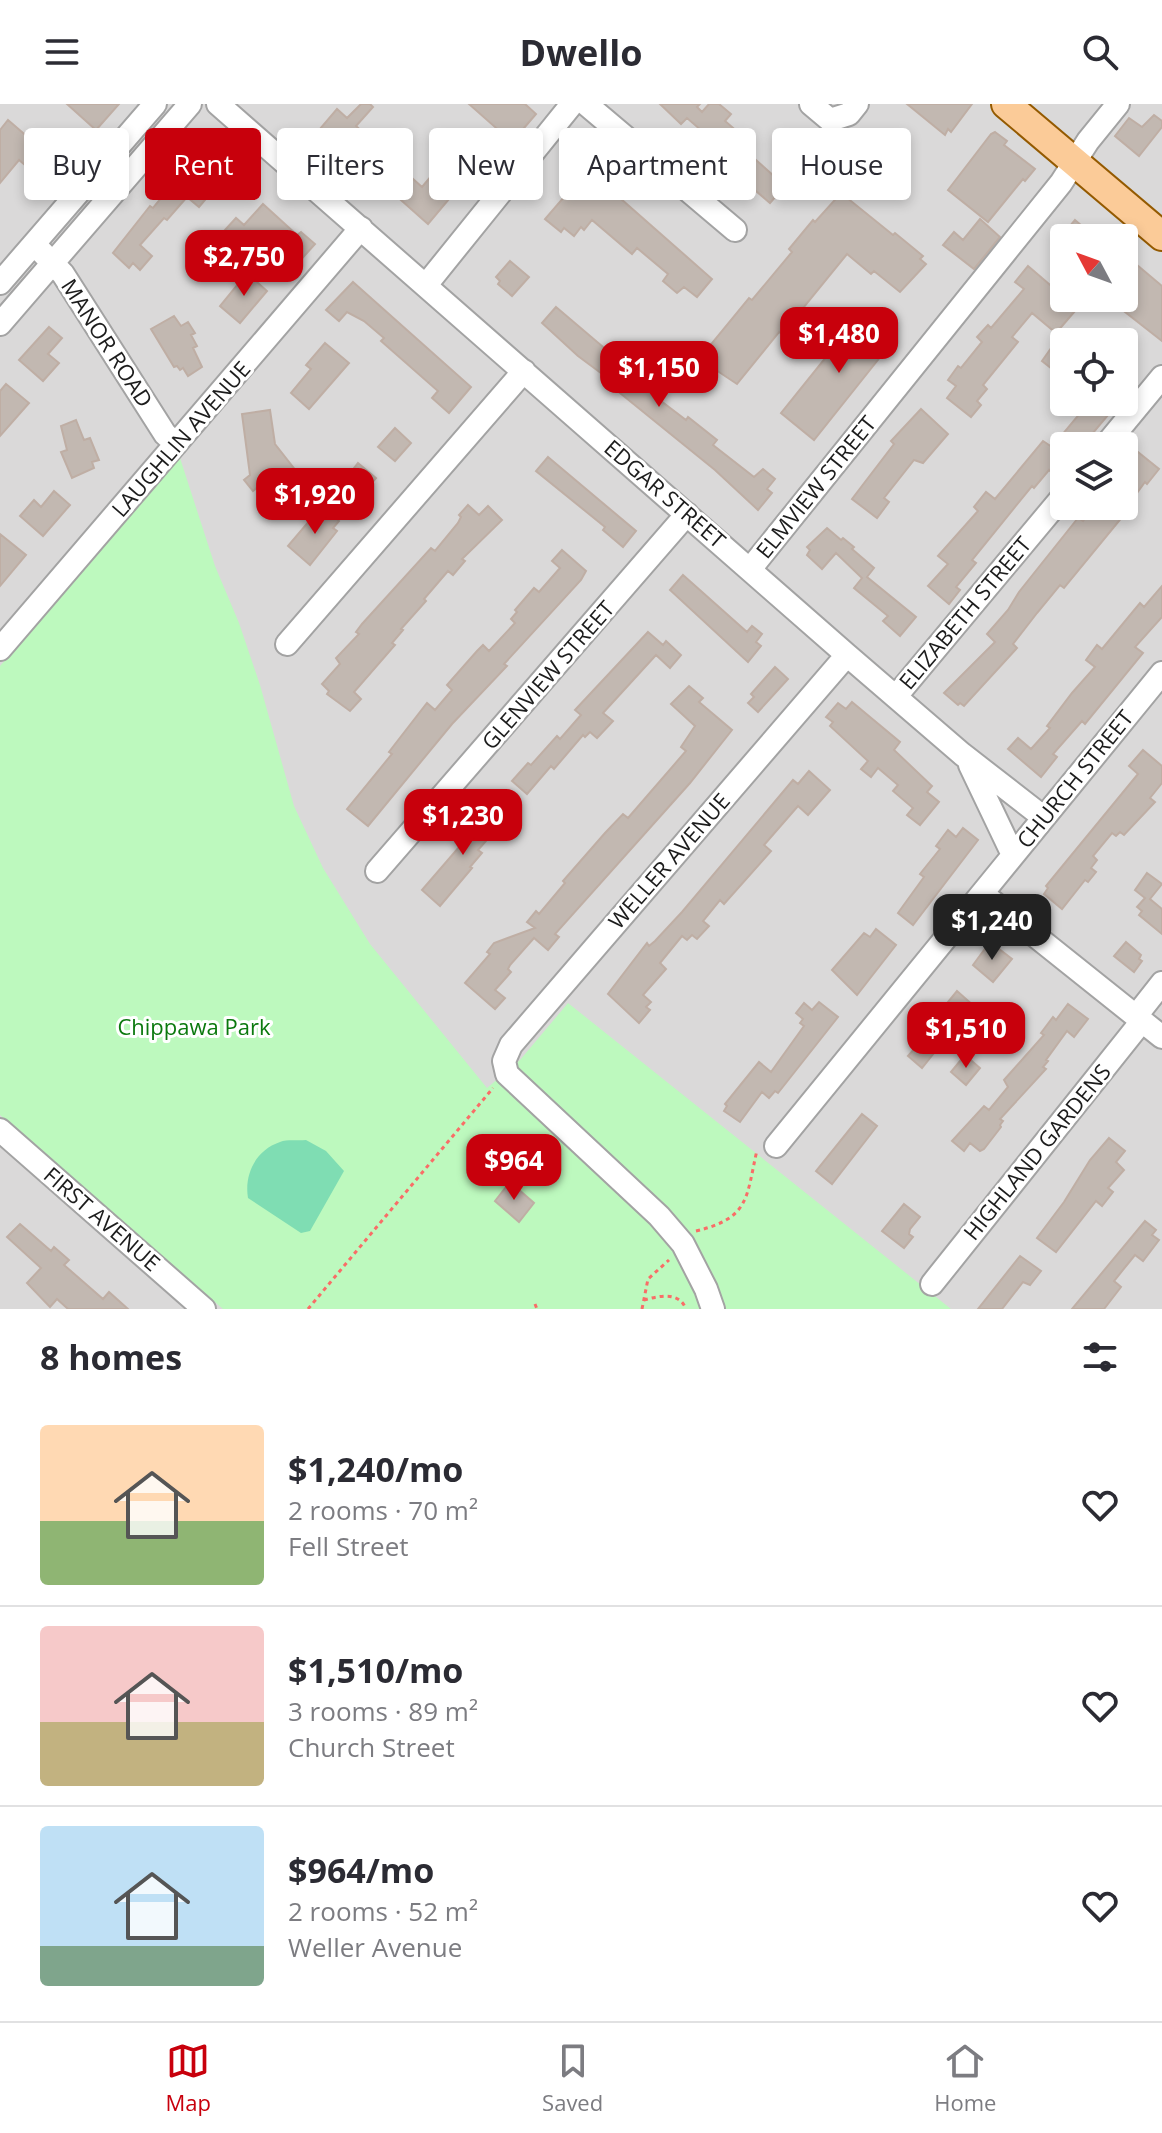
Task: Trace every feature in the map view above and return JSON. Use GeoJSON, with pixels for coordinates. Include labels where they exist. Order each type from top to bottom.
{"type":"FeatureCollection","features":[{"type":"Feature","properties":{"kind":"main road"},"geometry":{"type":"LineString","coordinates":[[1006,104],[1162,236]]}},
{"type":"Feature","properties":{"kind":"street"},"geometry":{"type":"LineString","coordinates":[[0,283],[155,104]]}},
{"type":"Feature","properties":{"kind":"street"},"geometry":{"type":"LineString","coordinates":[[0,324],[190,104]]}},
{"type":"Feature","properties":{"kind":"street","name":"EDGAR STREET"},"geometry":{"type":"LineString","coordinates":[[218,104],[847,655],[962,754],[1043,817]]}},
{"type":"Feature","properties":{"kind":"street"},"geometry":{"type":"LineString","coordinates":[[426,285],[572,104]]}},
{"type":"Feature","properties":{"kind":"street"},"geometry":{"type":"LineString","coordinates":[[586,104],[735,230]]}},
{"type":"Feature","properties":{"kind":"street"},"geometry":{"type":"LineString","coordinates":[[811,104],[830,120],[849,114],[857,104]]}},
{"type":"Feature","properties":{"kind":"street","name":"ELMVIEW STREET"},"geometry":{"type":"LineString","coordinates":[[751,568],[1061,183],[1118,104]]}},
{"type":"Feature","properties":{"kind":"street","name":"LAUGHLIN AVENUE"},"geometry":{"type":"LineString","coordinates":[[0,649],[361,228]]}},
{"type":"Feature","properties":{"kind":"street","name":"MANOR ROAD"},"geometry":{"type":"LineString","coordinates":[[34,244],[54,263],[165,434],[176,444]]}},
{"type":"Feature","properties":{"kind":"street"},"geometry":{"type":"LineString","coordinates":[[287,644],[524,371]]}},
{"type":"Feature","properties":{"kind":"street"},"geometry":{"type":"LineString","coordinates":[[1117,432],[1162,377]]}},
{"type":"Feature","properties":{"kind":"street","name":"ELIZABETH STREET"},"geometry":{"type":"LineString","coordinates":[[897,695],[1050,512]]}},
{"type":"Feature","properties":{"kind":"street","name":"GLENVIEW STREET"},"geometry":{"type":"LineString","coordinates":[[377,871],[687,514]]}},
{"type":"Feature","properties":{"kind":"street","name":"WELLER AVENUE"},"geometry":{"type":"LineString","coordinates":[[507,1074],[504,1061],[511,1045],[847,655]]}},
{"type":"Feature","properties":{"kind":"street","name":"CHURCH STREET"},"geometry":{"type":"LineString","coordinates":[[776,1146],[1162,673]]}},
{"type":"Feature","properties":{"kind":"street"},"geometry":{"type":"LineString","coordinates":[[962,754],[1013,855]]}},
{"type":"Feature","properties":{"kind":"street"},"geometry":{"type":"LineString","coordinates":[[983,894],[1162,1037]]}},
{"type":"Feature","properties":{"kind":"street","name":"HIGHLAND GARDENS"},"geometry":{"type":"LineString","coordinates":[[932,1284],[1139,1018],[1162,983]]}},
{"type":"Feature","properties":{"kind":"street"},"geometry":{"type":"LineString","coordinates":[[507,1074],[659,1216],[683,1244],[713,1309]]}},
{"type":"Feature","properties":{"kind":"street","name":"FIRST AVENUE"},"geometry":{"type":"LineString","coordinates":[[0,1130],[204,1309]]}},
{"type":"Feature","properties":{"kind":"path"},"geometry":{"type":"LineString","coordinates":[[308,1309],[507,1074]]}},
{"type":"Feature","properties":{"kind":"path"},"geometry":{"type":"LineString","coordinates":[[642,1309],[648,1279],[693,1232],[719,1226],[739,1211],[746,1198],[757,1150],[786,1124],[790,1126]]}},
{"type":"Feature","properties":{"kind":"path"},"geometry":{"type":"LineString","coordinates":[[644,1300],[673,1296],[684,1302],[686,1309]]}},
{"type":"Feature","properties":{"kind":"shaded area"},"geometry":{"type":"Polygon","coordinates":[[[0,104],[1162,104],[1162,1309],[0,1309],[0,104]]]}},
{"type":"Feature","properties":{"kind":"green space","name":"Chippawa Park"},"geometry":{"type":"Polygon","coordinates":[[[180,458],[215,566],[260,685],[294,806],[323,868],[370,944],[487,1088],[520,1060],[568,1003],[951,1309],[223,1309],[0,1115],[0,666],[180,458]]]}},
{"type":"Feature","properties":{"kind":"green space"},"geometry":{"type":"Polygon","coordinates":[[[306,1140],[326,1151],[344,1171],[310,1231],[301,1233],[248,1198],[247,1189],[250,1172],[264,1151],[283,1141],[306,1140]]]}},
{"type":"Feature","properties":{"kind":"building"},"geometry":{"type":"Polygon","coordinates":[[[67,104],[119,104],[98,128],[94,128],[67,104]]]}},
{"type":"Feature","properties":{"kind":"building"},"geometry":{"type":"Polygon","coordinates":[[[361,104],[373,107],[356,126],[358,128],[321,128],[337,109],[347,118],[361,104]]]}},
{"type":"Feature","properties":{"kind":"building"},"geometry":{"type":"Polygon","coordinates":[[[469,104],[525,104],[536,114],[524,128],[496,128],[469,104]]]}},
{"type":"Feature","properties":{"kind":"building"},"geometry":{"type":"Polygon","coordinates":[[[660,104],[700,104],[697,107],[702,112],[709,104],[719,104],[731,114],[725,121],[733,128],[699,128],[687,118],[681,124],[660,104]]]}},
{"type":"Feature","properties":{"kind":"building"},"geometry":{"type":"Polygon","coordinates":[[[907,104],[972,104],[951,132],[948,129],[945,135],[907,104]]]}},
{"type":"Feature","properties":{"kind":"building"},"geometry":{"type":"Polygon","coordinates":[[[1154,115],[1162,121],[1162,127],[1139,156],[1115,136],[1129,118],[1142,127],[1154,115]]]}},
{"type":"Feature","properties":{"kind":"building"},"geometry":{"type":"Polygon","coordinates":[[[8,120],[24,134],[24,164],[19,160],[0,183],[0,130],[8,120]]]}},
{"type":"Feature","properties":{"kind":"building"},"geometry":{"type":"Polygon","coordinates":[[[995,132],[1007,141],[1004,145],[1035,169],[988,222],[948,190],[995,132]]]}},
{"type":"Feature","properties":{"kind":"building"},"geometry":{"type":"Polygon","coordinates":[[[756,160],[772,174],[770,203],[756,191],[756,160]]]}},
{"type":"Feature","properties":{"kind":"building"},"geometry":{"type":"Polygon","coordinates":[[[413,179],[422,187],[429,179],[429,200],[448,200],[428,224],[401,200],[413,200],[413,179]]]}},
{"type":"Feature","properties":{"kind":"building"},"geometry":{"type":"Polygon","coordinates":[[[160,200],[184,200],[140,245],[152,256],[140,270],[133,263],[129,268],[113,253],[150,206],[153,208],[160,200]]]}},
{"type":"Feature","properties":{"kind":"building"},"geometry":{"type":"Polygon","coordinates":[[[191,200],[205,200],[199,207],[191,200]]]}},
{"type":"Feature","properties":{"kind":"building"},"geometry":{"type":"Polygon","coordinates":[[[561,200],[622,200],[712,279],[697,297],[684,287],[677,293],[663,281],[668,274],[637,248],[632,254],[592,220],[574,236],[564,228],[561,232],[545,219],[561,200]]]}},
{"type":"Feature","properties":{"kind":"building"},"geometry":{"type":"Polygon","coordinates":[[[835,200],[850,200],[923,256],[920,259],[926,264],[900,292],[847,254],[737,384],[716,370],[710,378],[694,365],[792,252],[789,249],[813,220],[815,222],[835,200]]]}},
{"type":"Feature","properties":{"kind":"building"},"geometry":{"type":"Polygon","coordinates":[[[263,204],[297,235],[301,232],[315,244],[297,264],[261,232],[256,237],[250,231],[239,243],[225,230],[236,218],[244,225],[263,204]]]}},
{"type":"Feature","properties":{"kind":"building"},"geometry":{"type":"Polygon","coordinates":[[[980,219],[1000,237],[974,269],[943,245],[954,232],[963,240],[980,219]]]}},
{"type":"Feature","properties":{"kind":"building"},"geometry":{"type":"Polygon","coordinates":[[[510,261],[529,277],[512,296],[498,284],[500,281],[496,277],[510,261]]]}},
{"type":"Feature","properties":{"kind":"building"},"geometry":{"type":"Polygon","coordinates":[[[1028,266],[1050,285],[1050,312],[1074,312],[1060,328],[1050,328],[1032,313],[1012,337],[1018,342],[983,385],[987,389],[977,401],[981,405],[971,417],[947,398],[956,386],[948,380],[982,342],[977,337],[988,325],[991,328],[1024,289],[1015,282],[1028,266]]]}},
{"type":"Feature","properties":{"kind":"building"},"geometry":{"type":"Polygon","coordinates":[[[1138,266],[1162,286],[1162,341],[1125,312],[1138,312],[1138,266]]]}},
{"type":"Feature","properties":{"kind":"building"},"geometry":{"type":"Polygon","coordinates":[[[247,273],[267,291],[240,323],[220,306],[247,273]]]}},
{"type":"Feature","properties":{"kind":"building"},"geometry":{"type":"Polygon","coordinates":[[[353,282],[471,387],[449,413],[432,398],[438,391],[381,341],[384,338],[364,321],[347,312],[339,321],[326,310],[353,282]]]}},
{"type":"Feature","properties":{"kind":"building"},"geometry":{"type":"Polygon","coordinates":[[[556,307],[616,358],[618,356],[639,373],[635,378],[644,388],[717,440],[713,445],[754,477],[763,469],[775,479],[767,489],[772,493],[758,510],[542,323],[556,307]]]}},
{"type":"Feature","properties":{"kind":"building"},"geometry":{"type":"Polygon","coordinates":[[[864,310],[893,332],[888,337],[893,341],[814,440],[781,413],[864,310]]]}},
{"type":"Feature","properties":{"kind":"building"},"geometry":{"type":"Polygon","coordinates":[[[174,316],[181,326],[188,322],[195,333],[191,335],[197,346],[193,348],[202,367],[188,376],[183,368],[174,367],[151,329],[174,316]]]}},
{"type":"Feature","properties":{"kind":"building"},"geometry":{"type":"Polygon","coordinates":[[[49,327],[62,338],[48,354],[59,363],[43,381],[19,360],[49,327]]]}},
{"type":"Feature","properties":{"kind":"building"},"geometry":{"type":"Polygon","coordinates":[[[325,343],[349,363],[309,409],[291,393],[311,369],[306,365],[325,343]]]}},
{"type":"Feature","properties":{"kind":"building"},"geometry":{"type":"Polygon","coordinates":[[[1050,350],[1050,367],[1042,361],[1050,350]]]}},
{"type":"Feature","properties":{"kind":"building"},"geometry":{"type":"Polygon","coordinates":[[[6,384],[29,403],[0,436],[0,391],[6,384]]]}},
{"type":"Feature","properties":{"kind":"building"},"geometry":{"type":"Polygon","coordinates":[[[921,409],[948,434],[923,463],[914,460],[884,498],[889,502],[877,518],[852,499],[894,444],[891,441],[921,409]]]}},
{"type":"Feature","properties":{"kind":"building"},"geometry":{"type":"Polygon","coordinates":[[[270,410],[275,444],[304,481],[280,500],[265,481],[253,491],[244,480],[250,475],[242,414],[270,410]]]}},
{"type":"Feature","properties":{"kind":"building"},"geometry":{"type":"Polygon","coordinates":[[[1078,416],[1107,416],[1094,432],[1064,432],[1078,416]]]}},
{"type":"Feature","properties":{"kind":"building"},"geometry":{"type":"Polygon","coordinates":[[[76,420],[84,440],[90,438],[99,460],[92,462],[94,468],[72,478],[61,452],[67,450],[61,426],[76,420]]]}},
{"type":"Feature","properties":{"kind":"building"},"geometry":{"type":"Polygon","coordinates":[[[395,428],[411,443],[395,461],[378,447],[395,428]]]}},
{"type":"Feature","properties":{"kind":"building"},"geometry":{"type":"Polygon","coordinates":[[[1043,441],[1050,446],[1050,471],[1034,488],[1032,486],[972,560],[976,563],[956,587],[960,590],[949,604],[928,586],[948,564],[938,556],[978,511],[974,507],[986,492],[995,499],[1043,441]]]}},
{"type":"Feature","properties":{"kind":"building"},"geometry":{"type":"Polygon","coordinates":[[[1138,452],[1159,469],[1147,484],[1145,482],[1138,492],[1138,452]]]}},
{"type":"Feature","properties":{"kind":"building"},"geometry":{"type":"Polygon","coordinates":[[[548,457],[636,531],[623,547],[603,530],[605,527],[536,471],[548,457]]]}},
{"type":"Feature","properties":{"kind":"building"},"geometry":{"type":"Polygon","coordinates":[[[358,463],[376,478],[362,501],[341,485],[358,463]]]}},
{"type":"Feature","properties":{"kind":"building"},"geometry":{"type":"Polygon","coordinates":[[[54,491],[70,505],[43,536],[20,516],[34,500],[41,507],[54,491]]]}},
{"type":"Feature","properties":{"kind":"building"},"geometry":{"type":"Polygon","coordinates":[[[468,505],[479,515],[488,506],[502,520],[462,559],[465,561],[453,575],[448,571],[424,599],[426,601],[392,643],[395,645],[354,692],[361,699],[350,711],[327,694],[329,691],[322,684],[340,664],[336,658],[359,634],[356,632],[362,624],[431,548],[435,551],[468,505]]]}},
{"type":"Feature","properties":{"kind":"building"},"geometry":{"type":"Polygon","coordinates":[[[322,506],[339,521],[333,528],[337,531],[310,565],[288,546],[322,506]]]}},
{"type":"Feature","properties":{"kind":"building"},"geometry":{"type":"Polygon","coordinates":[[[1076,520],[1120,520],[1064,588],[1060,585],[1037,613],[1013,644],[1017,648],[964,706],[958,705],[944,693],[995,642],[987,634],[1076,520]]]}},
{"type":"Feature","properties":{"kind":"building"},"geometry":{"type":"Polygon","coordinates":[[[827,528],[854,547],[852,549],[874,568],[867,577],[916,617],[900,636],[883,621],[888,616],[854,588],[862,578],[836,553],[822,569],[807,555],[810,550],[807,547],[827,528]]]}},
{"type":"Feature","properties":{"kind":"building"},"geometry":{"type":"Polygon","coordinates":[[[0,534],[26,555],[0,586],[0,534]]]}},
{"type":"Feature","properties":{"kind":"building"},"geometry":{"type":"Polygon","coordinates":[[[562,550],[586,571],[581,580],[452,724],[368,826],[347,809],[392,754],[389,752],[427,703],[435,710],[452,690],[447,685],[477,651],[483,645],[489,651],[515,623],[511,619],[517,612],[515,610],[534,588],[539,592],[560,568],[552,561],[562,550]]]}},
{"type":"Feature","properties":{"kind":"building"},"geometry":{"type":"Polygon","coordinates":[[[683,575],[747,632],[752,626],[762,634],[756,642],[761,646],[748,662],[670,590],[683,575]]]}},
{"type":"Feature","properties":{"kind":"building"},"geometry":{"type":"Polygon","coordinates":[[[1162,586],[1162,617],[1135,647],[1143,653],[1085,724],[1082,721],[1053,754],[1057,757],[1041,777],[1008,749],[1018,738],[1031,749],[1095,667],[1086,660],[1097,645],[1102,649],[1140,603],[1144,607],[1162,586]]]}},
{"type":"Feature","properties":{"kind":"building"},"geometry":{"type":"Polygon","coordinates":[[[648,632],[663,645],[666,641],[681,655],[670,668],[656,655],[603,713],[613,721],[597,738],[590,732],[585,737],[583,735],[527,794],[512,781],[557,736],[560,739],[581,715],[575,710],[648,632]]]}},
{"type":"Feature","properties":{"kind":"building"},"geometry":{"type":"Polygon","coordinates":[[[775,667],[788,679],[758,712],[748,703],[754,697],[751,694],[775,667]]]}},
{"type":"Feature","properties":{"kind":"building"},"geometry":{"type":"Polygon","coordinates":[[[689,686],[703,698],[699,702],[732,730],[690,783],[555,934],[559,937],[548,950],[534,938],[510,965],[508,969],[511,972],[495,990],[505,998],[495,1009],[465,983],[490,954],[487,952],[494,943],[535,928],[527,922],[536,911],[539,914],[605,833],[623,814],[628,818],[686,751],[681,747],[695,726],[671,704],[689,686]]]}},
{"type":"Feature","properties":{"kind":"building"},"geometry":{"type":"Polygon","coordinates":[[[852,702],[900,742],[894,750],[932,786],[927,792],[939,802],[920,825],[907,815],[913,808],[893,791],[898,785],[878,768],[871,777],[861,769],[868,761],[830,726],[833,722],[826,717],[838,703],[846,709],[852,702]]]}},
{"type":"Feature","properties":{"kind":"building"},"geometry":{"type":"Polygon","coordinates":[[[1143,750],[1162,766],[1162,783],[1150,798],[1155,802],[1124,835],[1112,833],[1093,856],[1097,860],[1091,868],[1096,872],[1088,882],[1085,880],[1062,909],[1044,894],[1048,888],[1046,886],[1138,774],[1129,766],[1143,750]]]}},
{"type":"Feature","properties":{"kind":"building"},"geometry":{"type":"Polygon","coordinates":[[[809,771],[830,790],[808,815],[798,806],[764,845],[771,851],[724,904],[720,900],[703,921],[709,926],[697,939],[692,935],[687,940],[682,936],[660,963],[666,969],[643,995],[651,1002],[646,1007],[650,1010],[639,1023],[608,994],[647,943],[649,946],[655,941],[682,912],[793,780],[798,784],[809,771]]]}},
{"type":"Feature","properties":{"kind":"building"},"geometry":{"type":"Polygon","coordinates":[[[491,805],[506,818],[478,850],[482,853],[472,868],[440,906],[422,890],[473,831],[470,829],[491,805]]]}},
{"type":"Feature","properties":{"kind":"building"},"geometry":{"type":"Polygon","coordinates":[[[963,828],[978,840],[913,925],[898,913],[924,877],[920,874],[940,849],[936,846],[948,830],[956,837],[963,828]]]}},
{"type":"Feature","properties":{"kind":"building"},"geometry":{"type":"Polygon","coordinates":[[[1147,873],[1162,884],[1150,899],[1162,909],[1162,934],[1139,915],[1142,911],[1137,907],[1145,898],[1135,890],[1147,873]]]}},
{"type":"Feature","properties":{"kind":"building"},"geometry":{"type":"Polygon","coordinates":[[[876,929],[896,945],[857,995],[832,970],[864,933],[870,937],[876,929]]]}},
{"type":"Feature","properties":{"kind":"building"},"geometry":{"type":"Polygon","coordinates":[[[990,942],[1012,959],[993,982],[973,965],[990,942]]]}},
{"type":"Feature","properties":{"kind":"building"},"geometry":{"type":"Polygon","coordinates":[[[1126,942],[1141,955],[1139,959],[1142,961],[1134,972],[1114,956],[1126,942]]]}},
{"type":"Feature","properties":{"kind":"building"},"geometry":{"type":"Polygon","coordinates":[[[957,991],[974,1006],[955,1028],[944,1019],[949,1013],[943,1008],[957,991]]]}},
{"type":"Feature","properties":{"kind":"building"},"geometry":{"type":"Polygon","coordinates":[[[819,1002],[838,1017],[778,1093],[775,1091],[769,1098],[762,1092],[740,1122],[724,1111],[725,1104],[759,1062],[771,1072],[804,1026],[800,1023],[803,1019],[796,1013],[804,1003],[812,1010],[819,1002]]]}},
{"type":"Feature","properties":{"kind":"building"},"geometry":{"type":"Polygon","coordinates":[[[1068,1004],[1088,1019],[1074,1037],[1067,1031],[1046,1060],[1043,1067],[1046,1069],[1000,1119],[1003,1121],[1001,1127],[984,1149],[980,1151],[970,1143],[964,1151],[952,1141],[984,1106],[989,1110],[1008,1087],[1004,1080],[1044,1035],[1041,1033],[1053,1017],[1056,1020],[1068,1004]]]}},
{"type":"Feature","properties":{"kind":"building"},"geometry":{"type":"Polygon","coordinates":[[[925,1037],[938,1048],[922,1068],[908,1056],[925,1037]]]}},
{"type":"Feature","properties":{"kind":"building"},"geometry":{"type":"Polygon","coordinates":[[[965,1055],[980,1068],[966,1085],[951,1072],[965,1055]]]}},
{"type":"Feature","properties":{"kind":"building"},"geometry":{"type":"Polygon","coordinates":[[[862,1114],[877,1126],[832,1184],[816,1171],[862,1114]]]}},
{"type":"Feature","properties":{"kind":"building"},"geometry":{"type":"Polygon","coordinates":[[[1109,1138],[1125,1151],[1116,1162],[1124,1170],[1108,1188],[1113,1192],[1102,1206],[1096,1201],[1056,1252],[1037,1238],[1090,1160],[1109,1138]]]}},
{"type":"Feature","properties":{"kind":"building"},"geometry":{"type":"Polygon","coordinates":[[[510,1182],[534,1203],[519,1222],[495,1201],[510,1182]]]}},
{"type":"Feature","properties":{"kind":"building"},"geometry":{"type":"Polygon","coordinates":[[[904,1204],[920,1217],[910,1229],[909,1234],[913,1237],[904,1248],[882,1231],[904,1204]]]}},
{"type":"Feature","properties":{"kind":"building"},"geometry":{"type":"Polygon","coordinates":[[[1145,1221],[1156,1230],[1152,1235],[1159,1240],[1143,1261],[1135,1255],[1114,1281],[1121,1287],[1104,1309],[1072,1309],[1145,1221]]]}},
{"type":"Feature","properties":{"kind":"building"},"geometry":{"type":"Polygon","coordinates":[[[20,1224],[51,1251],[54,1247],[69,1260],[64,1265],[103,1299],[109,1292],[128,1309],[68,1309],[57,1299],[50,1307],[27,1283],[41,1268],[7,1237],[20,1224]]]}},
{"type":"Feature","properties":{"kind":"building"},"geometry":{"type":"Polygon","coordinates":[[[1020,1256],[1041,1271],[1030,1285],[1023,1282],[1002,1309],[978,1309],[1020,1256]]]}}]}
